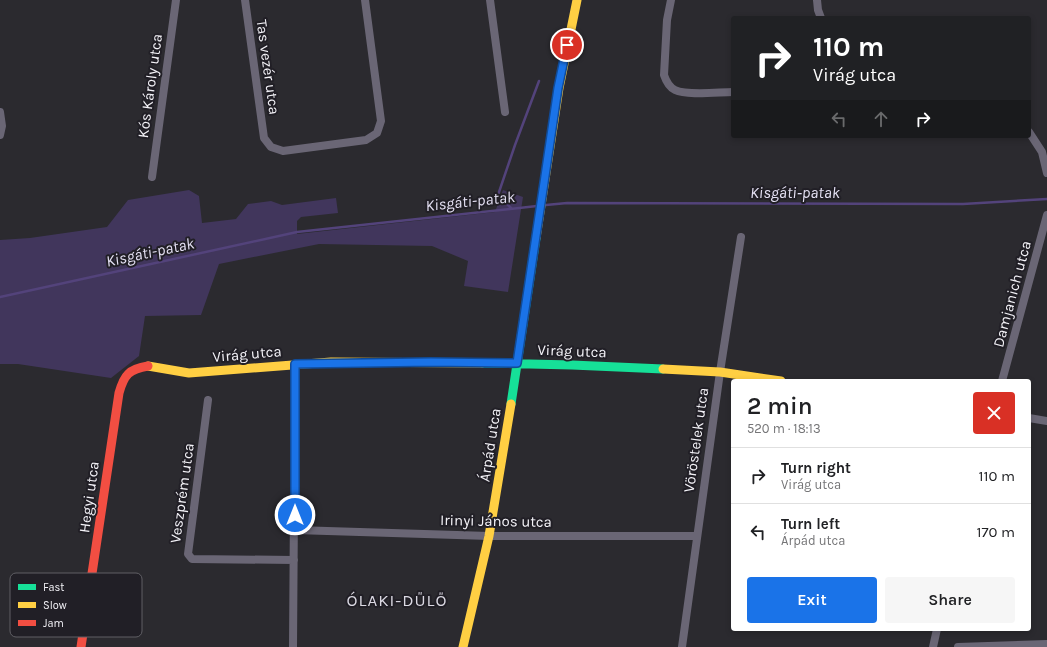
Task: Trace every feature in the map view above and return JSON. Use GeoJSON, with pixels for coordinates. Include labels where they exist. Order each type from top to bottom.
{"type":"FeatureCollection","features":[{"type":"Feature","properties":{"kind":"street","name":"Kós Károly utca"},"geometry":{"type":"LineString","coordinates":[[152,177],[175,0]]}},
{"type":"Feature","properties":{"kind":"street","name":"Tas vezér utca"},"geometry":{"type":"LineString","coordinates":[[245,0],[264,138],[272,147],[283,151],[366,140],[376,133],[381,121],[365,0]]}},
{"type":"Feature","properties":{"kind":"street"},"geometry":{"type":"LineString","coordinates":[[490,0],[505,112]]}},
{"type":"Feature","properties":{"kind":"street","name":"Árpád utca"},"geometry":{"type":"LineString","coordinates":[[463,647],[489,536],[517,363],[558,88],[576,0]]}},
{"type":"Feature","properties":{"kind":"street"},"geometry":{"type":"LineString","coordinates":[[671,0],[667,20],[664,75],[666,83],[674,90],[686,92],[731,92]]}},
{"type":"Feature","properties":{"kind":"street"},"geometry":{"type":"LineString","coordinates":[[817,0],[820,16]]}},
{"type":"Feature","properties":{"kind":"street"},"geometry":{"type":"LineString","coordinates":[[0,112],[2,126],[0,135]]}},
{"type":"Feature","properties":{"kind":"street"},"geometry":{"type":"LineString","coordinates":[[1031,135],[1044,151],[1047,173]]}},
{"type":"Feature","properties":{"kind":"street","name":"Damjanich utca"},"geometry":{"type":"LineString","coordinates":[[1003,379],[1047,215]]}},
{"type":"Feature","properties":{"kind":"street","name":"Vöröstelek utca"},"geometry":{"type":"LineString","coordinates":[[682,647],[720,372],[741,237]]}},
{"type":"Feature","properties":{"kind":"street","name":"Virág utca"},"geometry":{"type":"LineString","coordinates":[[146,366],[189,373],[295,364],[430,362],[517,363],[720,372],[767,379]]}},
{"type":"Feature","properties":{"kind":"street"},"geometry":{"type":"LineString","coordinates":[[293,647],[295,364]]}},
{"type":"Feature","properties":{"kind":"street","name":"Hegyi utca"},"geometry":{"type":"LineString","coordinates":[[92,573],[119,393],[123,379],[130,372],[146,366]]}},
{"type":"Feature","properties":{"kind":"street","name":"Veszprém utca"},"geometry":{"type":"LineString","coordinates":[[208,400],[188,554],[192,559],[294,560]]}},
{"type":"Feature","properties":{"kind":"street"},"geometry":{"type":"LineString","coordinates":[[1031,418],[1047,421]]}},
{"type":"Feature","properties":{"kind":"street","name":"Irinyi János utca"},"geometry":{"type":"LineString","coordinates":[[294,530],[489,536],[697,536]]}},
{"type":"Feature","properties":{"kind":"street"},"geometry":{"type":"LineString","coordinates":[[933,647],[937,631]]}},
{"type":"Feature","properties":{"kind":"street","name":"Hegyi utca"},"geometry":{"type":"LineString","coordinates":[[81,647],[82,637]]}},
{"type":"Feature","properties":{"kind":"street"},"geometry":{"type":"LineString","coordinates":[[958,647],[1046,645]]}},
{"type":"Feature","properties":{"kind":"shaded area"},"geometry":{"type":"Polygon","coordinates":[[[189,190],[199,196],[202,223],[236,219],[248,204],[271,201],[282,205],[336,198],[338,213],[301,217],[297,221],[297,234],[495,212],[503,190],[523,197],[508,292],[464,286],[468,261],[432,246],[319,244],[219,264],[201,315],[145,316],[139,356],[111,378],[18,364],[0,364],[0,240],[30,238],[107,227],[128,200],[189,190]]]}},
{"type":"Feature","properties":{"kind":"waterway"},"geometry":{"type":"LineString","coordinates":[[511,208],[498,195],[539,81]]}},
{"type":"Feature","properties":{"kind":"waterway","name":"Kisgáti-patak"},"geometry":{"type":"LineString","coordinates":[[546,205],[567,203],[963,204],[1047,199]]}},
{"type":"Feature","properties":{"kind":"waterway","name":"Kisgáti-patak"},"geometry":{"type":"LineString","coordinates":[[0,297],[297,232],[537,206]]}},
{"type":"Feature","properties":{"kind":"traffic: fast"},"geometry":{"type":"LineString","coordinates":[[511,404],[536,238]]}},
{"type":"Feature","properties":{"kind":"traffic: fast"},"geometry":{"type":"LineString","coordinates":[[482,363],[663,369]]}},
{"type":"Feature","properties":{"kind":"traffic: slow"},"geometry":{"type":"LineString","coordinates":[[536,238],[559,88],[577,0]]}},
{"type":"Feature","properties":{"kind":"traffic: slow"},"geometry":{"type":"LineString","coordinates":[[148,366],[189,373],[331,362],[482,363]]}},
{"type":"Feature","properties":{"kind":"traffic: slow"},"geometry":{"type":"LineString","coordinates":[[663,369],[720,372],[767,379]]}},
{"type":"Feature","properties":{"kind":"traffic: slow"},"geometry":{"type":"LineString","coordinates":[[463,647],[489,536],[511,404]]}},
{"type":"Feature","properties":{"kind":"traffic: jam"},"geometry":{"type":"LineString","coordinates":[[92,573],[119,393],[125,377],[128,374],[136,369],[148,366]]}},
{"type":"Feature","properties":{"kind":"traffic: jam"},"geometry":{"type":"LineString","coordinates":[[81,647],[82,637]]}},
{"type":"Feature","properties":{"kind":"district","name":"ÓLAKI-DŰLŐ"},"geometry":{"type":"Point","coordinates":[397,600]}},
{"type":"Feature","properties":{"kind":"route"},"geometry":{"type":"LineString","coordinates":[[295,515],[295,364],[331,362],[517,363],[558,88],[567,45]]}}]}
